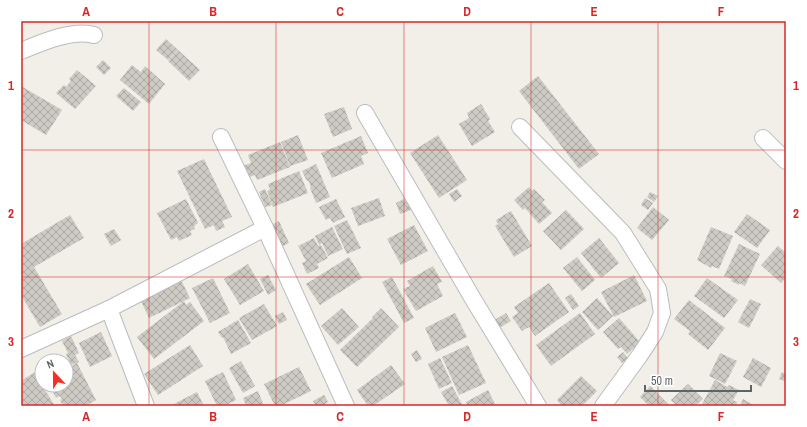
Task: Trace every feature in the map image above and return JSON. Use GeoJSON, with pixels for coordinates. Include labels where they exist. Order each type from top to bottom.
{"type":"FeatureCollection","features":[{"type":"Feature","properties":{"kind":"street"},"geometry":{"type":"LineString","coordinates":[[21,51],[53,38],[87,33],[94,35]]}},
{"type":"Feature","properties":{"kind":"street"},"geometry":{"type":"LineString","coordinates":[[365,113],[473,299],[538,406]]}},
{"type":"Feature","properties":{"kind":"street"},"geometry":{"type":"LineString","coordinates":[[520,127],[623,233],[658,289],[662,313],[655,332],[603,406]]}},
{"type":"Feature","properties":{"kind":"street"},"geometry":{"type":"LineString","coordinates":[[221,138],[265,228],[346,406]]}},
{"type":"Feature","properties":{"kind":"street"},"geometry":{"type":"LineString","coordinates":[[763,138],[786,162]]}},
{"type":"Feature","properties":{"kind":"street"},"geometry":{"type":"LineString","coordinates":[[21,350],[109,309],[265,228]]}},
{"type":"Feature","properties":{"kind":"street"},"geometry":{"type":"LineString","coordinates":[[109,309],[146,406]]}},
{"type":"Feature","properties":{"kind":"building"},"geometry":{"type":"Polygon","coordinates":[[[166,39],[178,50],[168,60],[156,50],[166,39]]]}},
{"type":"Feature","properties":{"kind":"building"},"geometry":{"type":"Polygon","coordinates":[[[178,50],[200,70],[189,81],[168,61],[178,50]]]}},
{"type":"Feature","properties":{"kind":"building"},"geometry":{"type":"Polygon","coordinates":[[[103,60],[111,68],[104,75],[96,67],[103,60]]]}},
{"type":"Feature","properties":{"kind":"building"},"geometry":{"type":"Polygon","coordinates":[[[132,65],[141,72],[145,66],[165,84],[149,104],[120,80],[132,65]]]}},
{"type":"Feature","properties":{"kind":"building"},"geometry":{"type":"Polygon","coordinates":[[[77,70],[96,86],[75,109],[56,93],[64,85],[66,87],[71,81],[69,79],[77,70]]]}},
{"type":"Feature","properties":{"kind":"building"},"geometry":{"type":"Polygon","coordinates":[[[538,76],[599,154],[579,169],[519,91],[538,76]]]}},
{"type":"Feature","properties":{"kind":"building"},"geometry":{"type":"Polygon","coordinates":[[[21,86],[62,110],[46,135],[21,120],[21,86]]]}},
{"type":"Feature","properties":{"kind":"building"},"geometry":{"type":"Polygon","coordinates":[[[124,88],[141,102],[133,111],[116,96],[124,88]]]}},
{"type":"Feature","properties":{"kind":"building"},"geometry":{"type":"Polygon","coordinates":[[[481,104],[490,119],[488,121],[495,132],[472,146],[459,124],[469,118],[467,113],[481,104]]]}},
{"type":"Feature","properties":{"kind":"building"},"geometry":{"type":"Polygon","coordinates":[[[344,107],[352,129],[333,137],[324,114],[344,107]]]}},
{"type":"Feature","properties":{"kind":"building"},"geometry":{"type":"Polygon","coordinates":[[[298,135],[308,160],[290,166],[281,142],[298,135]]]}},
{"type":"Feature","properties":{"kind":"building"},"geometry":{"type":"Polygon","coordinates":[[[438,135],[467,180],[439,198],[410,153],[438,135]]]}},
{"type":"Feature","properties":{"kind":"building"},"geometry":{"type":"Polygon","coordinates":[[[361,136],[368,153],[361,156],[364,164],[332,178],[321,153],[361,136]]]}},
{"type":"Feature","properties":{"kind":"building"},"geometry":{"type":"Polygon","coordinates":[[[280,142],[290,167],[257,180],[255,175],[247,178],[242,166],[251,163],[248,155],[280,142]]]}},
{"type":"Feature","properties":{"kind":"building"},"geometry":{"type":"Polygon","coordinates":[[[204,159],[232,217],[222,221],[225,227],[216,231],[214,225],[205,229],[177,171],[204,159]]]}},
{"type":"Feature","properties":{"kind":"building"},"geometry":{"type":"Polygon","coordinates":[[[316,164],[330,197],[316,203],[308,180],[307,181],[302,171],[316,164]]]}},
{"type":"Feature","properties":{"kind":"building"},"geometry":{"type":"Polygon","coordinates":[[[299,171],[308,193],[273,207],[267,191],[270,190],[268,184],[299,171]]]}},
{"type":"Feature","properties":{"kind":"building"},"geometry":{"type":"Polygon","coordinates":[[[529,187],[532,191],[534,189],[545,200],[542,202],[552,213],[539,224],[525,208],[523,210],[514,200],[529,187]]]}},
{"type":"Feature","properties":{"kind":"building"},"geometry":{"type":"Polygon","coordinates":[[[265,189],[272,205],[265,207],[259,192],[265,189]]]}},
{"type":"Feature","properties":{"kind":"building"},"geometry":{"type":"Polygon","coordinates":[[[457,189],[462,196],[454,202],[449,194],[457,189]]]}},
{"type":"Feature","properties":{"kind":"building"},"geometry":{"type":"Polygon","coordinates":[[[650,192],[658,196],[654,202],[647,197],[650,192]]]}},
{"type":"Feature","properties":{"kind":"building"},"geometry":{"type":"Polygon","coordinates":[[[379,198],[385,216],[358,226],[351,208],[379,198]]]}},
{"type":"Feature","properties":{"kind":"building"},"geometry":{"type":"Polygon","coordinates":[[[406,198],[411,210],[400,214],[396,203],[406,198]]]}},
{"type":"Feature","properties":{"kind":"building"},"geometry":{"type":"Polygon","coordinates":[[[645,198],[653,203],[648,210],[641,205],[645,198]]]}},
{"type":"Feature","properties":{"kind":"building"},"geometry":{"type":"Polygon","coordinates":[[[186,199],[198,223],[194,226],[195,229],[190,231],[192,235],[179,241],[177,237],[171,240],[157,213],[186,199]]]}},
{"type":"Feature","properties":{"kind":"building"},"geometry":{"type":"Polygon","coordinates":[[[336,199],[345,217],[333,223],[330,218],[326,220],[319,207],[336,199]]]}},
{"type":"Feature","properties":{"kind":"building"},"geometry":{"type":"Polygon","coordinates":[[[653,207],[669,220],[652,240],[637,228],[653,207]]]}},
{"type":"Feature","properties":{"kind":"building"},"geometry":{"type":"Polygon","coordinates":[[[566,210],[584,229],[561,250],[543,231],[566,210]]]}},
{"type":"Feature","properties":{"kind":"building"},"geometry":{"type":"Polygon","coordinates":[[[511,211],[532,246],[514,257],[495,226],[498,224],[496,220],[511,211]]]}},
{"type":"Feature","properties":{"kind":"building"},"geometry":{"type":"Polygon","coordinates":[[[747,214],[770,230],[757,248],[734,232],[747,214]]]}},
{"type":"Feature","properties":{"kind":"building"},"geometry":{"type":"Polygon","coordinates":[[[70,215],[84,238],[34,267],[62,314],[40,327],[21,295],[21,244],[70,215]]]}},
{"type":"Feature","properties":{"kind":"building"},"geometry":{"type":"Polygon","coordinates":[[[347,220],[361,248],[347,254],[334,226],[347,220]]]}},
{"type":"Feature","properties":{"kind":"building"},"geometry":{"type":"Polygon","coordinates":[[[279,221],[289,243],[279,248],[269,226],[279,221]]]}},
{"type":"Feature","properties":{"kind":"building"},"geometry":{"type":"Polygon","coordinates":[[[414,225],[428,251],[401,265],[387,239],[414,225]]]}},
{"type":"Feature","properties":{"kind":"building"},"geometry":{"type":"Polygon","coordinates":[[[332,227],[343,249],[328,256],[322,243],[319,245],[315,236],[332,227]]]}},
{"type":"Feature","properties":{"kind":"building"},"geometry":{"type":"Polygon","coordinates":[[[711,227],[733,236],[719,269],[712,266],[711,268],[697,260],[711,227]]]}},
{"type":"Feature","properties":{"kind":"building"},"geometry":{"type":"Polygon","coordinates":[[[114,229],[121,240],[111,246],[104,234],[114,229]]]}},
{"type":"Feature","properties":{"kind":"building"},"geometry":{"type":"Polygon","coordinates":[[[314,238],[318,246],[321,245],[328,258],[317,264],[319,268],[307,274],[302,263],[306,261],[298,246],[314,238]]]}},
{"type":"Feature","properties":{"kind":"building"},"geometry":{"type":"Polygon","coordinates":[[[599,238],[619,263],[601,278],[581,253],[599,238]]]}},
{"type":"Feature","properties":{"kind":"building"},"geometry":{"type":"Polygon","coordinates":[[[739,244],[760,254],[745,286],[739,283],[739,285],[731,281],[732,279],[724,276],[739,244]]]}},
{"type":"Feature","properties":{"kind":"building"},"geometry":{"type":"Polygon","coordinates":[[[778,246],[786,253],[786,277],[781,283],[761,265],[778,246]]]}},
{"type":"Feature","properties":{"kind":"building"},"geometry":{"type":"Polygon","coordinates":[[[349,257],[362,278],[320,305],[306,284],[349,257]]]}},
{"type":"Feature","properties":{"kind":"building"},"geometry":{"type":"Polygon","coordinates":[[[577,257],[595,280],[582,291],[563,268],[577,257]]]}},
{"type":"Feature","properties":{"kind":"building"},"geometry":{"type":"Polygon","coordinates":[[[248,264],[264,291],[240,305],[224,279],[248,264]]]}},
{"type":"Feature","properties":{"kind":"building"},"geometry":{"type":"Polygon","coordinates":[[[433,266],[442,282],[437,284],[443,296],[416,311],[403,289],[410,286],[407,281],[433,266]]]}},
{"type":"Feature","properties":{"kind":"building"},"geometry":{"type":"Polygon","coordinates":[[[268,275],[276,290],[268,295],[260,279],[268,275]]]}},
{"type":"Feature","properties":{"kind":"building"},"geometry":{"type":"Polygon","coordinates":[[[634,275],[647,301],[614,317],[601,292],[634,275]]]}},
{"type":"Feature","properties":{"kind":"building"},"geometry":{"type":"Polygon","coordinates":[[[392,277],[414,318],[404,323],[382,282],[392,277]]]}},
{"type":"Feature","properties":{"kind":"building"},"geometry":{"type":"Polygon","coordinates":[[[213,278],[230,313],[210,323],[192,288],[213,278]]]}},
{"type":"Feature","properties":{"kind":"building"},"geometry":{"type":"Polygon","coordinates":[[[707,278],[738,300],[724,318],[694,296],[707,278]]]}},
{"type":"Feature","properties":{"kind":"building"},"geometry":{"type":"Polygon","coordinates":[[[181,280],[190,298],[149,318],[140,299],[181,280]]]}},
{"type":"Feature","properties":{"kind":"building"},"geometry":{"type":"Polygon","coordinates":[[[549,283],[569,312],[535,336],[529,327],[522,331],[512,317],[518,313],[514,307],[549,283]]]}},
{"type":"Feature","properties":{"kind":"building"},"geometry":{"type":"Polygon","coordinates":[[[571,294],[579,306],[573,310],[565,298],[571,294]]]}},
{"type":"Feature","properties":{"kind":"building"},"geometry":{"type":"Polygon","coordinates":[[[597,298],[613,316],[598,330],[582,312],[597,298]]]}},
{"type":"Feature","properties":{"kind":"building"},"geometry":{"type":"Polygon","coordinates":[[[750,299],[761,304],[749,328],[738,322],[750,299]]]}},
{"type":"Feature","properties":{"kind":"building"},"geometry":{"type":"Polygon","coordinates":[[[689,300],[725,328],[708,350],[688,334],[690,331],[674,319],[689,300]]]}},
{"type":"Feature","properties":{"kind":"building"},"geometry":{"type":"Polygon","coordinates":[[[184,301],[186,305],[190,302],[204,321],[154,359],[137,337],[184,301]]]}},
{"type":"Feature","properties":{"kind":"building"},"geometry":{"type":"Polygon","coordinates":[[[264,304],[277,326],[252,340],[239,318],[264,304]]]}},
{"type":"Feature","properties":{"kind":"building"},"geometry":{"type":"Polygon","coordinates":[[[342,308],[359,327],[338,345],[321,326],[342,308]]]}},
{"type":"Feature","properties":{"kind":"building"},"geometry":{"type":"Polygon","coordinates":[[[381,308],[399,327],[357,367],[340,350],[373,318],[372,317],[381,308]]]}},
{"type":"Feature","properties":{"kind":"building"},"geometry":{"type":"Polygon","coordinates":[[[283,312],[287,320],[279,324],[275,316],[283,312]]]}},
{"type":"Feature","properties":{"kind":"building"},"geometry":{"type":"Polygon","coordinates":[[[455,313],[467,337],[436,352],[425,328],[455,313]]]}},
{"type":"Feature","properties":{"kind":"building"},"geometry":{"type":"Polygon","coordinates":[[[506,313],[511,321],[498,329],[493,321],[506,313]]]}},
{"type":"Feature","properties":{"kind":"building"},"geometry":{"type":"Polygon","coordinates":[[[580,313],[595,334],[551,366],[536,345],[580,313]]]}},
{"type":"Feature","properties":{"kind":"building"},"geometry":{"type":"Polygon","coordinates":[[[619,318],[640,342],[627,354],[621,347],[618,349],[603,332],[619,318]]]}},
{"type":"Feature","properties":{"kind":"building"},"geometry":{"type":"Polygon","coordinates":[[[238,320],[251,343],[231,354],[223,337],[222,338],[218,332],[238,320]]]}},
{"type":"Feature","properties":{"kind":"building"},"geometry":{"type":"Polygon","coordinates":[[[101,332],[112,356],[90,367],[79,343],[101,332]]]}},
{"type":"Feature","properties":{"kind":"building"},"geometry":{"type":"Polygon","coordinates":[[[71,336],[79,353],[75,355],[79,362],[74,364],[74,353],[68,353],[62,341],[71,336]]]}},
{"type":"Feature","properties":{"kind":"building"},"geometry":{"type":"Polygon","coordinates":[[[190,345],[203,366],[158,395],[144,374],[190,345]]]}},
{"type":"Feature","properties":{"kind":"building"},"geometry":{"type":"Polygon","coordinates":[[[468,345],[486,383],[459,395],[442,357],[468,345]]]}},
{"type":"Feature","properties":{"kind":"building"},"geometry":{"type":"Polygon","coordinates":[[[417,350],[422,359],[416,362],[411,354],[417,350]]]}},
{"type":"Feature","properties":{"kind":"building"},"geometry":{"type":"Polygon","coordinates":[[[623,352],[628,358],[622,363],[617,357],[623,352]]]}},
{"type":"Feature","properties":{"kind":"building"},"geometry":{"type":"Polygon","coordinates":[[[720,353],[737,361],[725,384],[709,376],[720,353]]]}},
{"type":"Feature","properties":{"kind":"building"},"geometry":{"type":"Polygon","coordinates":[[[440,358],[452,383],[439,389],[428,364],[440,358]]]}},
{"type":"Feature","properties":{"kind":"building"},"geometry":{"type":"Polygon","coordinates":[[[753,358],[771,368],[761,387],[743,377],[753,358]]]}},
{"type":"Feature","properties":{"kind":"building"},"geometry":{"type":"Polygon","coordinates":[[[241,361],[255,386],[243,393],[229,368],[241,361]]]}},
{"type":"Feature","properties":{"kind":"building"},"geometry":{"type":"Polygon","coordinates":[[[77,363],[96,400],[86,406],[63,406],[60,396],[56,398],[53,393],[74,393],[74,365],[77,363]]]}},
{"type":"Feature","properties":{"kind":"building"},"geometry":{"type":"Polygon","coordinates":[[[391,365],[405,384],[373,406],[368,406],[357,390],[391,365]]]}},
{"type":"Feature","properties":{"kind":"building"},"geometry":{"type":"Polygon","coordinates":[[[299,367],[311,391],[280,406],[275,406],[264,384],[299,367]]]}},
{"type":"Feature","properties":{"kind":"building"},"geometry":{"type":"Polygon","coordinates":[[[223,372],[236,400],[224,406],[217,406],[205,381],[223,372]]]}},
{"type":"Feature","properties":{"kind":"building"},"geometry":{"type":"Polygon","coordinates":[[[782,372],[786,374],[786,382],[779,379],[782,372]]]}},
{"type":"Feature","properties":{"kind":"building"},"geometry":{"type":"Polygon","coordinates":[[[34,373],[34,393],[47,393],[55,406],[21,406],[21,381],[34,373]]]}},
{"type":"Feature","properties":{"kind":"building"},"geometry":{"type":"Polygon","coordinates":[[[581,376],[597,391],[582,406],[562,406],[557,400],[581,376]]]}},
{"type":"Feature","properties":{"kind":"building"},"geometry":{"type":"Polygon","coordinates":[[[715,380],[727,387],[729,385],[739,390],[733,400],[737,402],[736,406],[701,406],[715,380]]]}},
{"type":"Feature","properties":{"kind":"building"},"geometry":{"type":"Polygon","coordinates":[[[688,384],[703,399],[695,406],[677,406],[671,400],[688,384]]]}},
{"type":"Feature","properties":{"kind":"building"},"geometry":{"type":"Polygon","coordinates":[[[452,386],[463,406],[449,406],[441,392],[452,386]]]}},
{"type":"Feature","properties":{"kind":"building"},"geometry":{"type":"Polygon","coordinates":[[[650,386],[670,406],[649,406],[640,397],[650,386]]]}},
{"type":"Feature","properties":{"kind":"building"},"geometry":{"type":"Polygon","coordinates":[[[488,390],[496,406],[468,406],[466,402],[488,390]]]}},
{"type":"Feature","properties":{"kind":"building"},"geometry":{"type":"Polygon","coordinates":[[[258,391],[264,406],[246,406],[243,398],[258,391]]]}},
{"type":"Feature","properties":{"kind":"building"},"geometry":{"type":"Polygon","coordinates":[[[197,392],[204,406],[170,406],[197,392]]]}},
{"type":"Feature","properties":{"kind":"building"},"geometry":{"type":"Polygon","coordinates":[[[324,395],[328,402],[322,406],[316,406],[313,401],[324,395]]]}},
{"type":"Feature","properties":{"kind":"building"},"geometry":{"type":"Polygon","coordinates":[[[743,399],[754,405],[740,406],[743,399]]]}}]}
